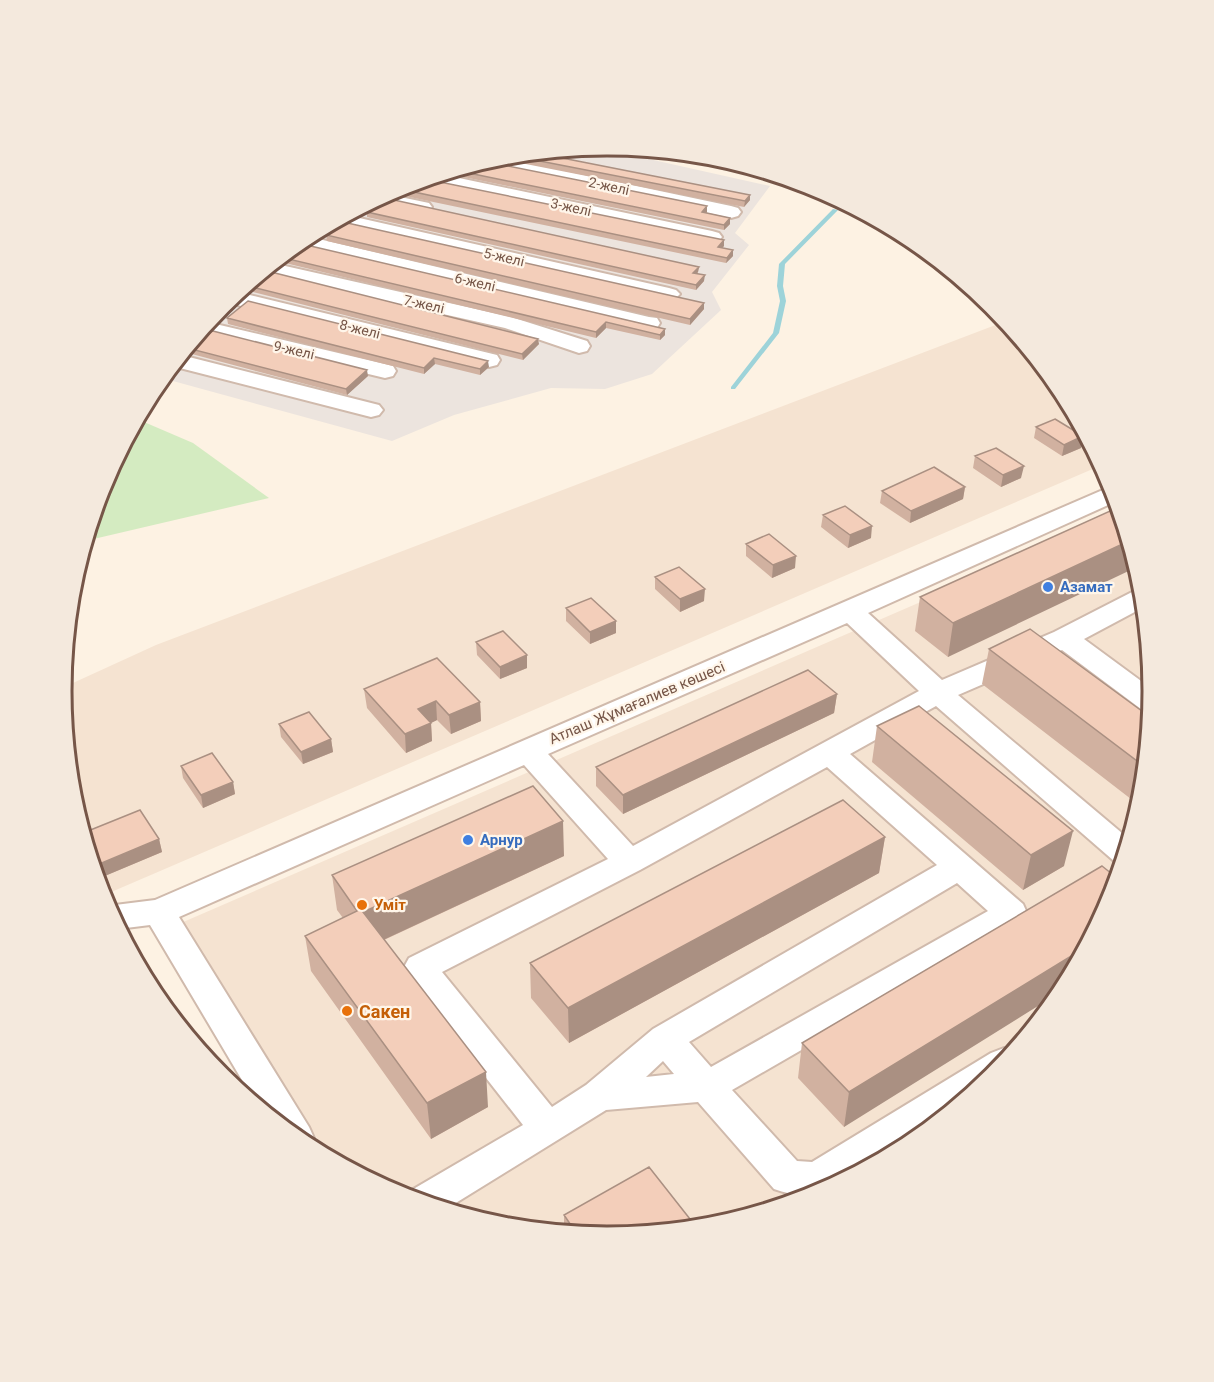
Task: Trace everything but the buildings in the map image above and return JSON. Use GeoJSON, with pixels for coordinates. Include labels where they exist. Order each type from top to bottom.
{"type":"FeatureCollection","features":[{"type":"Feature","properties":{"kind":"street","name":"2-желі"},"geometry":{"type":"LineString","coordinates":[[510,165],[731,212]]}},
{"type":"Feature","properties":{"kind":"street","name":"3-желі"},"geometry":{"type":"LineString","coordinates":[[447,181],[712,237]]}},
{"type":"Feature","properties":{"kind":"street"},"geometry":{"type":"LineString","coordinates":[[397,199],[441,211]]}},
{"type":"Feature","properties":{"kind":"street","name":"5-желі"},"geometry":{"type":"LineString","coordinates":[[350,222],[669,294]]}},
{"type":"Feature","properties":{"kind":"street","name":"6-желі"},"geometry":{"type":"LineString","coordinates":[[314,244],[649,323]]}},
{"type":"Feature","properties":{"kind":"street","name":"7-желі"},"geometry":{"type":"LineString","coordinates":[[277,270],[511,323],[579,346]]}},
{"type":"Feature","properties":{"kind":"street","name":"8-желі"},"geometry":{"type":"LineString","coordinates":[[242,300],[489,360]]}},
{"type":"Feature","properties":{"kind":"street","name":"9-желі"},"geometry":{"type":"LineString","coordinates":[[210,333],[385,371]]}},
{"type":"Feature","properties":{"kind":"street"},"geometry":{"type":"LineString","coordinates":[[185,362],[371,410]]}},
{"type":"Feature","properties":{"kind":"street","name":"Атлаш Жұмағалиев көшесі"},"geometry":{"type":"LineString","coordinates":[[122,916],[159,912],[850,611],[1105,497]]}},
{"type":"Feature","properties":{"kind":"street"},"geometry":{"type":"LineString","coordinates":[[548,1129],[430,982],[421,967],[629,862],[938,693],[1064,639],[1134,602]]}},
{"type":"Feature","properties":{"kind":"street"},"geometry":{"type":"LineString","coordinates":[[850,611],[938,693],[1118,848]]}},
{"type":"Feature","properties":{"kind":"street"},"geometry":{"type":"LineString","coordinates":[[1064,639],[1142,695]]}},
{"type":"Feature","properties":{"kind":"street"},"geometry":{"type":"LineString","coordinates":[[527,750],[629,862]]}},
{"type":"Feature","properties":{"kind":"street"},"geometry":{"type":"LineString","coordinates":[[598,1096],[708,1086],[1011,913],[828,752]]}},
{"type":"Feature","properties":{"kind":"street"},"geometry":{"type":"LineString","coordinates":[[433,1197],[548,1129],[598,1096],[665,1039],[959,867]]}},
{"type":"Feature","properties":{"kind":"street"},"geometry":{"type":"LineString","coordinates":[[159,912],[279,1114]]}},
{"type":"Feature","properties":{"kind":"street"},"geometry":{"type":"LineString","coordinates":[[665,1039],[787,1177],[817,1179],[968,1085]]}},
{"type":"Feature","properties":{"kind":"shaded area"},"geometry":{"type":"Polygon","coordinates":[[[607,156],[640,157],[770,186],[735,233],[749,245],[712,292],[721,310],[652,374],[605,389],[551,388],[454,415],[392,441],[172,381],[205,338],[229,313],[281,267],[310,246],[370,211],[435,184],[503,166],[572,157],[607,156]]]}},
{"type":"Feature","properties":{"kind":"shaded area"},"geometry":{"type":"Polygon","coordinates":[[[996,325],[1031,365],[1052,394],[1093,469],[111,892],[100,863],[82,795],[73,726],[72,683],[156,645],[996,325]]]}},
{"type":"Feature","properties":{"kind":"shaded area"},"geometry":{"type":"Polygon","coordinates":[[[1114,518],[1132,587],[1137,621],[1141,656],[1141,726],[1132,795],[1124,829],[1114,863],[1087,928],[1052,988],[1031,1017],[1009,1044],[960,1093],[904,1136],[844,1171],[812,1185],[779,1198],[711,1216],[642,1225],[607,1226],[572,1225],[503,1216],[435,1198],[402,1185],[370,1171],[319,1142],[181,923],[1114,518]]]}},
{"type":"Feature","properties":{"kind":"green space"},"geometry":{"type":"Polygon","coordinates":[[[144,422],[193,443],[269,498],[94,539],[113,486],[144,422]]]}},
{"type":"Feature","properties":{"kind":"waterway"},"geometry":{"type":"LineString","coordinates":[[733,388],[776,333],[783,301],[780,286],[782,264],[835,210]]}},
{"type":"Feature","properties":{"kind":"place","name":"Азамат"},"geometry":{"type":"Point","coordinates":[1048,587]}},
{"type":"Feature","properties":{"kind":"place","name":"Арнур"},"geometry":{"type":"Point","coordinates":[468,840]}},
{"type":"Feature","properties":{"kind":"place","name":"Умiт"},"geometry":{"type":"Point","coordinates":[362,905]}},
{"type":"Feature","properties":{"kind":"place","name":"Сакен"},"geometry":{"type":"Point","coordinates":[347,1011]}}]}
